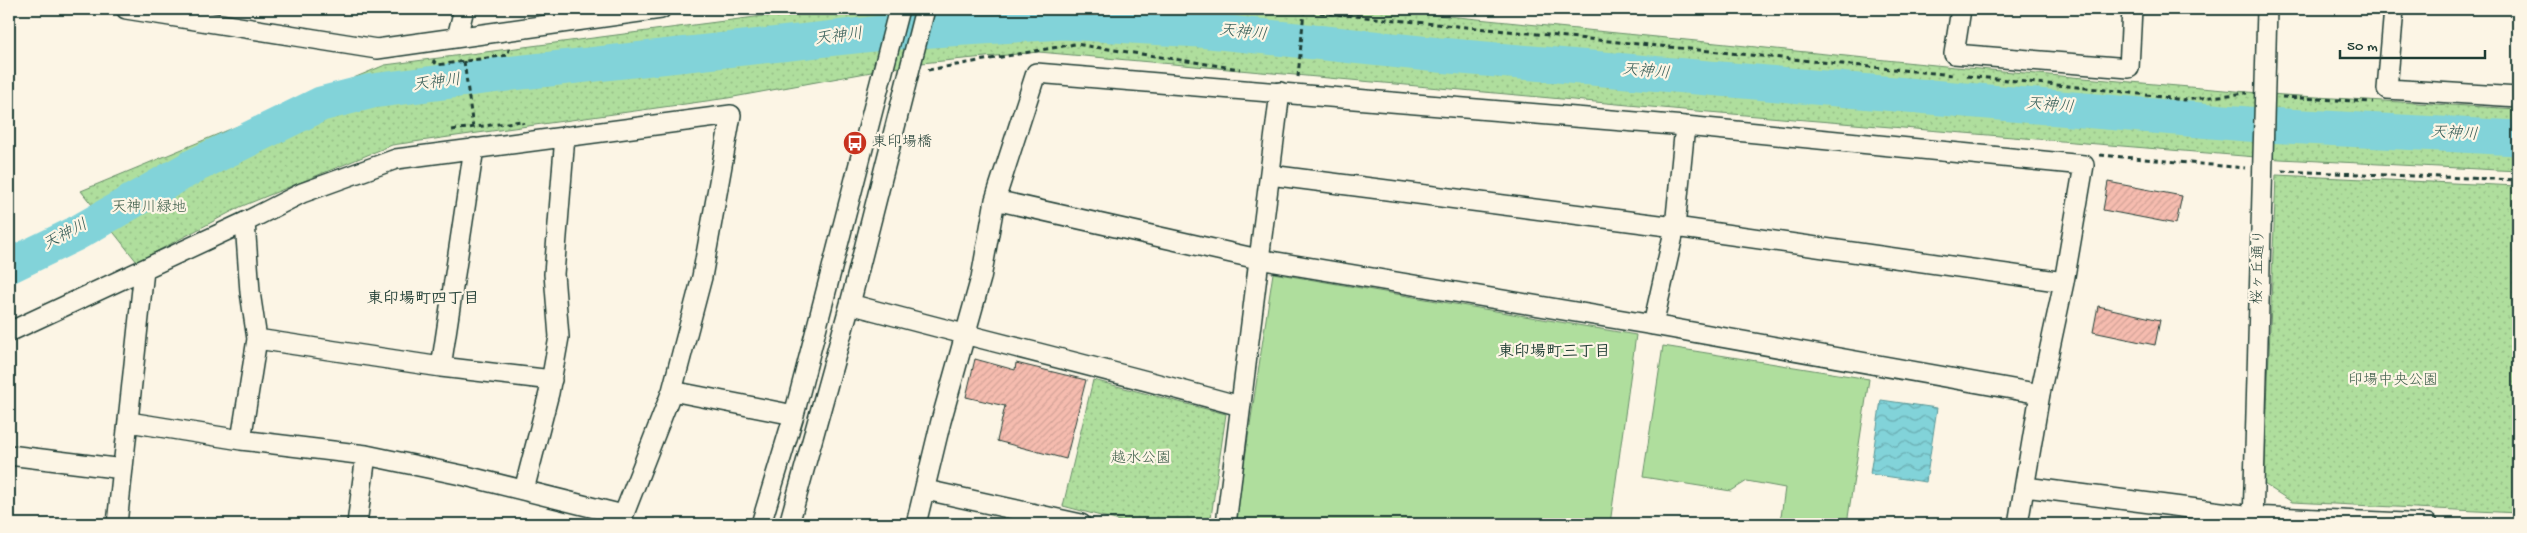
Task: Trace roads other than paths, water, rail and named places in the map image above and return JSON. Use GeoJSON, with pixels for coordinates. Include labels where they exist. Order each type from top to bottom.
{"type":"FeatureCollection","features":[{"type":"Feature","properties":{"kind":"street"},"geometry":{"type":"LineString","coordinates":[[126,9],[378,50],[661,9]]}},
{"type":"Feature","properties":{"kind":"street"},"geometry":{"type":"LineString","coordinates":[[458,37],[464,9]]}},
{"type":"Feature","properties":{"kind":"street"},"geometry":{"type":"LineString","coordinates":[[761,524],[794,415],[899,9]]}},
{"type":"Feature","properties":{"kind":"street"},"geometry":{"type":"LineString","coordinates":[[789,524],[850,304],[925,9]]}},
{"type":"Feature","properties":{"kind":"street"},"geometry":{"type":"LineString","coordinates":[[1962,9],[1954,54],[2129,68],[2132,9]]}},
{"type":"Feature","properties":{"kind":"street","name":"桜ヶ丘通り"},"geometry":{"type":"LineString","coordinates":[[2253,520],[2267,9]]}},
{"type":"Feature","properties":{"kind":"street"},"geometry":{"type":"LineString","coordinates":[[2394,9],[2387,90],[2518,97]]}},
{"type":"Feature","properties":{"kind":"street"},"geometry":{"type":"LineString","coordinates":[[916,524],[926,490],[941,421],[981,278],[995,200],[1036,73],[1685,126],[2084,166],[2064,282],[2040,394],[2018,524]]}},
{"type":"Feature","properties":{"kind":"street"},"geometry":{"type":"LineString","coordinates":[[1226,524],[1280,92]]}},
{"type":"Feature","properties":{"kind":"street"},"geometry":{"type":"LineString","coordinates":[[9,332],[144,270],[302,193],[396,159],[730,115],[702,277],[672,392],[622,520],[524,490],[366,454],[241,440],[129,422]]}},
{"type":"Feature","properties":{"kind":"street"},"geometry":{"type":"LineString","coordinates":[[1653,325],[1675,228],[1685,126]]}},
{"type":"Feature","properties":{"kind":"street"},"geometry":{"type":"LineString","coordinates":[[524,490],[552,380],[559,337],[554,274],[565,136]]}},
{"type":"Feature","properties":{"kind":"street"},"geometry":{"type":"LineString","coordinates":[[441,367],[474,148]]}},
{"type":"Feature","properties":{"kind":"street"},"geometry":{"type":"LineString","coordinates":[[1270,175],[1675,228],[2064,282]]}},
{"type":"Feature","properties":{"kind":"street"},"geometry":{"type":"LineString","coordinates":[[995,200],[1258,259],[1653,325],[2040,394]]}},
{"type":"Feature","properties":{"kind":"street"},"geometry":{"type":"LineString","coordinates":[[241,440],[258,339],[250,292],[245,222]]}},
{"type":"Feature","properties":{"kind":"street"},"geometry":{"type":"LineString","coordinates":[[117,524],[144,270]]}},
{"type":"Feature","properties":{"kind":"street"},"geometry":{"type":"LineString","coordinates":[[850,304],[965,335],[1125,374],[1240,406]]}},
{"type":"Feature","properties":{"kind":"street"},"geometry":{"type":"LineString","coordinates":[[258,339],[441,367],[552,380]]}},
{"type":"Feature","properties":{"kind":"street"},"geometry":{"type":"LineString","coordinates":[[672,392],[794,415]]}},
{"type":"Feature","properties":{"kind":"street"},"geometry":{"type":"LineString","coordinates":[[357,524],[366,454]]}},
{"type":"Feature","properties":{"kind":"street"},"geometry":{"type":"LineString","coordinates":[[9,455],[123,469]]}},
{"type":"Feature","properties":{"kind":"street"},"geometry":{"type":"LineString","coordinates":[[2025,487],[2253,520],[2427,524]]}},
{"type":"Feature","properties":{"kind":"street"},"geometry":{"type":"LineString","coordinates":[[926,490],[1081,524]]}},
{"type":"Feature","properties":{"kind":"water"},"geometry":{"type":"Polygon","coordinates":[[[1881,400],[1937,408],[1926,482],[1870,474],[1881,400]]]}},
{"type":"Feature","properties":{"kind":"waterway","name":"天神川"},"geometry":{"type":"LineString","coordinates":[[9,266],[75,234],[194,166],[321,104],[372,91],[514,73],[882,33],[1063,22],[1200,30],[1439,55],[2247,124],[2518,138]]}},
{"type":"Feature","properties":{"kind":"place","name":"東印場橋"},"geometry":{"type":"Point","coordinates":[855,143]}},
{"type":"Feature","properties":{"kind":"district","name":"東印場町四丁目"},"geometry":{"type":"Point","coordinates":[423,300]}},
{"type":"Feature","properties":{"kind":"district","name":"東印場町三丁目"},"geometry":{"type":"Point","coordinates":[1554,353]}},
{"type":"Feature","properties":{"kind":"park label","name":"天神川緑地"},"geometry":{"type":"Point","coordinates":[149,208]}},
{"type":"Feature","properties":{"kind":"park label","name":"印場中央公園"},"geometry":{"type":"Point","coordinates":[2393,381]}},
{"type":"Feature","properties":{"kind":"park label","name":"越水公園"},"geometry":{"type":"Point","coordinates":[1141,459]}}]}
